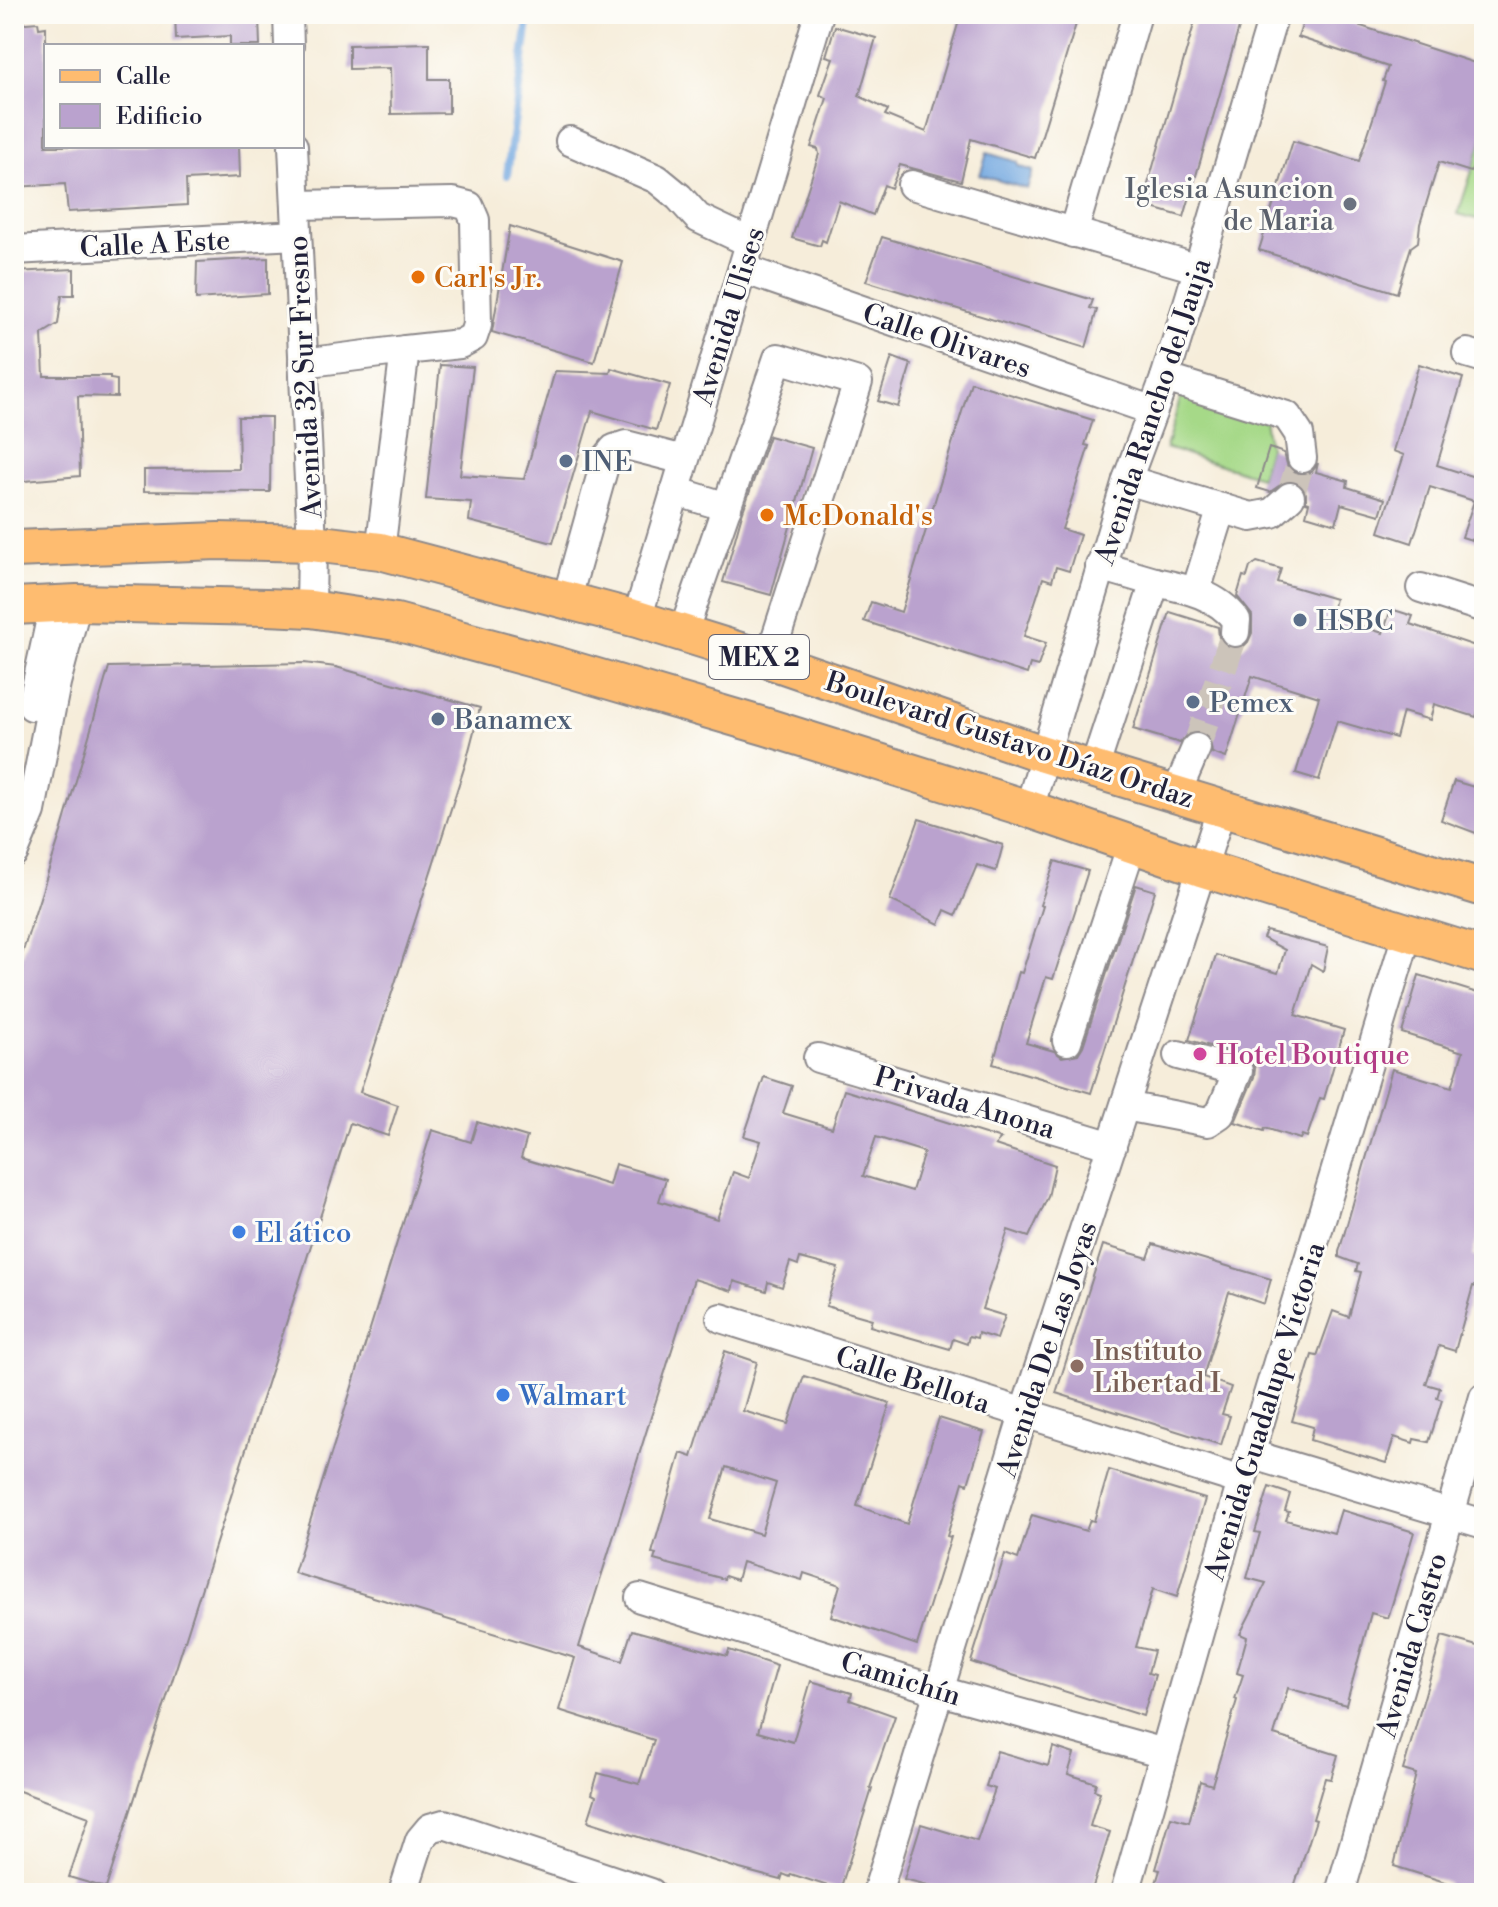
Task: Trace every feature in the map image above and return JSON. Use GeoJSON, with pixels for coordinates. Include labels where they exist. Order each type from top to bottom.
{"type":"FeatureCollection","features":[{"type":"Feature","properties":{"kind":"main road","name":"Boulevard Gustavo Díaz Ordaz"},"geometry":{"type":"LineString","coordinates":[[14,549],[218,541],[312,543],[380,551],[567,598],[683,633],[1043,754],[1484,888]]}},
{"type":"Feature","properties":{"kind":"main road","name":"MEX 2"},"geometry":{"type":"LineString","coordinates":[[14,606],[74,604],[311,609],[396,622],[767,727],[1484,956]]}},
{"type":"Feature","properties":{"kind":"street"},"geometry":{"type":"LineString","coordinates":[[288,14],[289,44]]}},
{"type":"Feature","properties":{"kind":"street","name":"Avenida Ulises"},"geometry":{"type":"LineString","coordinates":[[637,619],[819,14]]}},
{"type":"Feature","properties":{"kind":"street"},"geometry":{"type":"LineString","coordinates":[[1073,233],[1137,14]]}},
{"type":"Feature","properties":{"kind":"street","name":"Avenida Rancho del Jauja"},"geometry":{"type":"LineString","coordinates":[[1029,809],[1100,566],[1151,410],[1165,378],[1274,14]]}},
{"type":"Feature","properties":{"kind":"street","name":"Calle Olivares"},"geometry":{"type":"LineString","coordinates":[[570,141],[657,179],[698,218],[747,256],[1151,410]]}},
{"type":"Feature","properties":{"kind":"street","name":"Avenida 32 Sur Fresno"},"geometry":{"type":"LineString","coordinates":[[293,148],[312,543],[311,609]]}},
{"type":"Feature","properties":{"kind":"street"},"geometry":{"type":"LineString","coordinates":[[912,185],[1199,269]]}},
{"type":"Feature","properties":{"kind":"street"},"geometry":{"type":"LineString","coordinates":[[296,205],[453,202],[469,206],[475,220],[477,325],[473,337],[460,344],[303,363]]}},
{"type":"Feature","properties":{"kind":"street","name":"Calle A Este"},"geometry":{"type":"LineString","coordinates":[[14,250],[297,235]]}},
{"type":"Feature","properties":{"kind":"street"},"geometry":{"type":"LineString","coordinates":[[380,551],[405,350]]}},
{"type":"Feature","properties":{"kind":"street"},"geometry":{"type":"LineString","coordinates":[[683,633],[778,358],[858,382],[769,660]]}},
{"type":"Feature","properties":{"kind":"street"},"geometry":{"type":"LineString","coordinates":[[1165,378],[1287,416],[1299,434],[1302,458]]}},
{"type":"Feature","properties":{"kind":"street"},"geometry":{"type":"LineString","coordinates":[[567,598],[606,459],[614,449],[626,445],[684,460]]}},
{"type":"Feature","properties":{"kind":"street"},"geometry":{"type":"LineString","coordinates":[[1127,480],[1251,517],[1272,513],[1290,497]]}},
{"type":"Feature","properties":{"kind":"street"},"geometry":{"type":"LineString","coordinates":[[675,491],[727,507]]}},
{"type":"Feature","properties":{"kind":"street"},"geometry":{"type":"LineString","coordinates":[[1196,591],[1222,508]]}},
{"type":"Feature","properties":{"kind":"street"},"geometry":{"type":"LineString","coordinates":[[1100,566],[1196,591],[1229,611],[1236,620],[1235,632]]}},
{"type":"Feature","properties":{"kind":"street"},"geometry":{"type":"LineString","coordinates":[[1094,769],[1155,582]]}},
{"type":"Feature","properties":{"kind":"street"},"geometry":{"type":"LineString","coordinates":[[1421,588],[1484,608]]}},
{"type":"Feature","properties":{"kind":"street"},"geometry":{"type":"LineString","coordinates":[[14,837],[35,689],[74,604]]}},
{"type":"Feature","properties":{"kind":"street"},"geometry":{"type":"LineString","coordinates":[[14,852],[31,811],[74,604]]}},
{"type":"Feature","properties":{"kind":"street"},"geometry":{"type":"LineString","coordinates":[[1176,794],[1196,748]]}},
{"type":"Feature","properties":{"kind":"street","name":"Avenida De Las Joyas"},"geometry":{"type":"LineString","coordinates":[[877,1893],[1024,1414],[1222,807]]}},
{"type":"Feature","properties":{"kind":"street"},"geometry":{"type":"LineString","coordinates":[[1067,1041],[1132,844]]}},
{"type":"Feature","properties":{"kind":"street","name":"Avenida Guadalupe Victoria"},"geometry":{"type":"LineString","coordinates":[[1125,1893],[1242,1481],[1408,931]]}},
{"type":"Feature","properties":{"kind":"street"},"geometry":{"type":"LineString","coordinates":[[1125,1106],[1208,1122],[1220,1114],[1238,1071],[1178,1055]]}},
{"type":"Feature","properties":{"kind":"street","name":"Privada Anona"},"geometry":{"type":"LineString","coordinates":[[818,1058],[1112,1146]]}},
{"type":"Feature","properties":{"kind":"street","name":"Calle Bellota"},"geometry":{"type":"LineString","coordinates":[[721,1318],[1242,1481]]}},
{"type":"Feature","properties":{"kind":"street","name":"Avenida Castro"},"geometry":{"type":"LineString","coordinates":[[1340,1893],[1484,1397]]}},
{"type":"Feature","properties":{"kind":"street"},"geometry":{"type":"LineString","coordinates":[[1250,1454],[1484,1524]]}},
{"type":"Feature","properties":{"kind":"street","name":"Camichín"},"geometry":{"type":"LineString","coordinates":[[640,1598],[940,1691],[1164,1753]]}},
{"type":"Feature","properties":{"kind":"street"},"geometry":{"type":"LineString","coordinates":[[403,1893],[420,1840],[430,1828],[444,1824],[651,1893]]}},
{"type":"Feature","properties":{"kind":"green space"},"geometry":{"type":"Polygon","coordinates":[[[1484,134],[1484,221],[1458,214],[1484,134]]]}},
{"type":"Feature","properties":{"kind":"green space"},"geometry":{"type":"Polygon","coordinates":[[[1182,392],[1265,417],[1269,448],[1260,477],[1166,448],[1182,392]]]}},
{"type":"Feature","properties":{"kind":"water"},"geometry":{"type":"Polygon","coordinates":[[[987,153],[1018,162],[1018,166],[1033,171],[1027,189],[980,175],[987,153]]]}},
{"type":"Feature","properties":{"kind":"building"},"geometry":{"type":"Polygon","coordinates":[[[175,14],[251,14],[251,17],[259,17],[260,44],[230,44],[230,36],[176,39],[175,14]]]}},
{"type":"Feature","properties":{"kind":"building"},"geometry":{"type":"Polygon","coordinates":[[[961,14],[1079,14],[1035,158],[971,139],[961,181],[900,165],[891,188],[884,185],[873,215],[839,201],[826,242],[822,240],[820,246],[792,238],[819,154],[818,149],[811,147],[827,98],[820,95],[833,58],[826,56],[835,26],[876,38],[859,96],[888,110],[885,115],[926,132],[961,14]]]}},
{"type":"Feature","properties":{"kind":"building"},"geometry":{"type":"Polygon","coordinates":[[[1197,14],[1243,14],[1184,217],[1142,205],[1197,14]]]}},
{"type":"Feature","properties":{"kind":"building"},"geometry":{"type":"Polygon","coordinates":[[[1306,14],[1324,14],[1484,66],[1484,134],[1471,172],[1439,162],[1420,224],[1418,242],[1411,247],[1397,293],[1259,250],[1293,141],[1359,161],[1388,67],[1298,37],[1306,14]]]}},
{"type":"Feature","properties":{"kind":"building"},"geometry":{"type":"Polygon","coordinates":[[[38,22],[39,28],[46,27],[44,148],[239,148],[240,177],[186,180],[187,205],[68,212],[65,184],[14,187],[14,24],[38,22]]]}},
{"type":"Feature","properties":{"kind":"building"},"geometry":{"type":"Polygon","coordinates":[[[429,43],[429,79],[449,79],[449,113],[391,114],[390,68],[349,69],[349,45],[429,43]]]}},
{"type":"Feature","properties":{"kind":"building"},"geometry":{"type":"Polygon","coordinates":[[[510,226],[623,262],[594,362],[492,332],[510,226]]]}},
{"type":"Feature","properties":{"kind":"building"},"geometry":{"type":"Polygon","coordinates":[[[882,237],[1093,300],[1090,308],[1097,310],[1086,348],[866,281],[882,237]]]}},
{"type":"Feature","properties":{"kind":"building"},"geometry":{"type":"Polygon","coordinates":[[[268,258],[268,294],[196,299],[197,262],[268,258]]]}},
{"type":"Feature","properties":{"kind":"building"},"geometry":{"type":"Polygon","coordinates":[[[74,269],[74,295],[62,295],[58,324],[42,334],[44,376],[110,376],[110,379],[117,380],[117,397],[78,396],[80,476],[14,482],[14,272],[74,269]]]}},
{"type":"Feature","properties":{"kind":"building"},"geometry":{"type":"Polygon","coordinates":[[[892,357],[911,364],[898,407],[878,401],[892,357]]]}},
{"type":"Feature","properties":{"kind":"building"},"geometry":{"type":"Polygon","coordinates":[[[1419,364],[1463,378],[1437,465],[1484,480],[1484,544],[1462,537],[1474,501],[1430,487],[1412,543],[1379,532],[1404,455],[1393,451],[1419,364]]]}},
{"type":"Feature","properties":{"kind":"building"},"geometry":{"type":"Polygon","coordinates":[[[440,365],[473,367],[460,475],[524,479],[555,371],[610,373],[611,368],[670,385],[656,430],[592,411],[553,543],[469,521],[471,502],[426,499],[440,365]]]}},
{"type":"Feature","properties":{"kind":"building"},"geometry":{"type":"Polygon","coordinates":[[[971,382],[1093,420],[1085,445],[1089,446],[1062,529],[1080,535],[1069,571],[1056,567],[1052,581],[1043,578],[1024,636],[1046,643],[1038,666],[1030,664],[1027,674],[864,621],[871,602],[901,612],[971,382]]]}},
{"type":"Feature","properties":{"kind":"building"},"geometry":{"type":"Polygon","coordinates":[[[238,417],[271,417],[270,492],[144,491],[144,470],[239,469],[238,417]]]}},
{"type":"Feature","properties":{"kind":"building","name":"McDonald's"},"geometry":{"type":"Polygon","coordinates":[[[769,436],[812,448],[771,595],[723,582],[769,436]]]}},
{"type":"Feature","properties":{"kind":"building"},"geometry":{"type":"Polygon","coordinates":[[[1269,448],[1284,453],[1288,468],[1295,473],[1303,475],[1312,472],[1318,463],[1316,472],[1348,481],[1347,487],[1385,499],[1380,515],[1341,504],[1336,524],[1306,515],[1309,503],[1306,502],[1306,493],[1296,481],[1286,481],[1270,492],[1257,488],[1269,448]]]}},
{"type":"Feature","properties":{"kind":"building"},"geometry":{"type":"Polygon","coordinates":[[[1257,562],[1281,569],[1277,582],[1335,599],[1330,617],[1383,633],[1391,609],[1413,616],[1410,624],[1484,649],[1484,691],[1476,717],[1434,704],[1430,720],[1403,712],[1396,738],[1337,721],[1319,780],[1296,773],[1319,697],[1252,676],[1226,758],[1212,753],[1210,739],[1202,732],[1187,734],[1180,743],[1133,729],[1170,612],[1218,627],[1219,638],[1226,646],[1242,648],[1248,642],[1252,633],[1252,615],[1237,596],[1243,576],[1247,577],[1250,567],[1257,562]]]}},
{"type":"Feature","properties":{"kind":"building"},"geometry":{"type":"Polygon","coordinates":[[[304,663],[336,667],[480,708],[466,762],[360,1092],[398,1105],[388,1136],[350,1123],[106,1888],[69,1877],[89,1817],[14,1789],[14,979],[109,667],[304,663]]]}},
{"type":"Feature","properties":{"kind":"building"},"geometry":{"type":"Polygon","coordinates":[[[1454,781],[1484,790],[1484,836],[1441,820],[1454,781]]]}},
{"type":"Feature","properties":{"kind":"building"},"geometry":{"type":"Polygon","coordinates":[[[919,819],[1003,845],[996,871],[977,865],[956,915],[945,910],[939,924],[890,900],[919,819]]]}},
{"type":"Feature","properties":{"kind":"building"},"geometry":{"type":"Polygon","coordinates":[[[1055,861],[1088,871],[1053,979],[1046,977],[1026,1043],[1054,1051],[1062,1057],[1078,1054],[1083,1046],[1136,885],[1155,891],[1091,1093],[993,1064],[1055,861]]]}},
{"type":"Feature","properties":{"kind":"building"},"geometry":{"type":"Polygon","coordinates":[[[1266,931],[1328,947],[1323,971],[1311,964],[1295,1015],[1344,1030],[1324,1099],[1320,1098],[1307,1137],[1302,1135],[1300,1139],[1235,1122],[1254,1077],[1251,1060],[1189,1040],[1216,955],[1278,973],[1285,950],[1263,938],[1266,931]]]}},
{"type":"Feature","properties":{"kind":"building"},"geometry":{"type":"Polygon","coordinates":[[[1419,975],[1484,995],[1484,1217],[1472,1256],[1484,1260],[1484,1265],[1477,1287],[1473,1286],[1455,1351],[1439,1346],[1426,1384],[1440,1388],[1437,1398],[1442,1400],[1429,1442],[1414,1439],[1413,1443],[1394,1437],[1386,1463],[1310,1440],[1313,1427],[1292,1421],[1312,1355],[1317,1356],[1333,1311],[1349,1317],[1361,1272],[1356,1271],[1358,1264],[1339,1257],[1339,1252],[1392,1069],[1452,1087],[1463,1052],[1402,1033],[1419,975]]]}},
{"type":"Feature","properties":{"kind":"building"},"geometry":{"type":"Polygon","coordinates":[[[764,1077],[792,1086],[783,1113],[832,1128],[844,1090],[1001,1139],[995,1145],[1055,1165],[1048,1197],[1029,1237],[1008,1230],[982,1309],[1005,1316],[997,1339],[978,1333],[977,1338],[969,1336],[967,1344],[953,1339],[950,1349],[870,1326],[872,1319],[826,1306],[838,1268],[800,1258],[798,1265],[790,1262],[782,1287],[768,1282],[766,1291],[734,1281],[732,1291],[694,1279],[579,1647],[622,1661],[632,1630],[727,1656],[729,1650],[777,1666],[758,1732],[793,1742],[811,1681],[852,1693],[850,1700],[895,1716],[840,1890],[791,1874],[790,1877],[783,1874],[781,1880],[740,1869],[588,1821],[596,1796],[592,1794],[598,1773],[639,1784],[654,1740],[559,1710],[575,1658],[294,1573],[432,1130],[471,1142],[477,1122],[527,1137],[521,1158],[609,1185],[615,1164],[666,1179],[659,1201],[717,1219],[733,1172],[749,1178],[761,1141],[744,1136],[764,1077]],[[876,1137],[863,1176],[912,1191],[924,1152],[876,1137]]]}},
{"type":"Feature","properties":{"kind":"building"},"geometry":{"type":"Polygon","coordinates":[[[1153,1244],[1271,1279],[1264,1304],[1229,1292],[1203,1377],[1231,1387],[1222,1414],[1230,1416],[1221,1445],[1056,1393],[1103,1245],[1148,1258],[1153,1244]]]}},
{"type":"Feature","properties":{"kind":"building"},"geometry":{"type":"Polygon","coordinates":[[[725,1351],[757,1362],[743,1411],[788,1424],[804,1376],[890,1403],[857,1506],[907,1524],[939,1418],[984,1432],[968,1484],[963,1482],[947,1536],[951,1537],[917,1645],[831,1616],[840,1585],[804,1573],[802,1580],[742,1562],[737,1580],[725,1576],[724,1579],[654,1560],[656,1554],[652,1553],[681,1453],[692,1457],[725,1351]],[[726,1467],[710,1519],[761,1534],[776,1483],[726,1467]]]}},
{"type":"Feature","properties":{"kind":"building"},"geometry":{"type":"Polygon","coordinates":[[[1109,1470],[1205,1499],[1177,1597],[1153,1589],[1136,1647],[1154,1651],[1148,1673],[1155,1675],[1143,1716],[971,1662],[1005,1554],[1018,1559],[1032,1515],[1086,1531],[1090,1520],[1094,1521],[1109,1470]]]}},
{"type":"Feature","properties":{"kind":"building"},"geometry":{"type":"Polygon","coordinates":[[[1269,1487],[1290,1494],[1286,1520],[1334,1533],[1341,1510],[1414,1532],[1388,1618],[1371,1613],[1346,1705],[1288,1688],[1274,1735],[1338,1755],[1331,1779],[1325,1778],[1313,1819],[1316,1820],[1292,1893],[1153,1893],[1160,1870],[1156,1869],[1171,1817],[1189,1822],[1200,1781],[1212,1785],[1237,1700],[1243,1675],[1237,1673],[1247,1637],[1240,1634],[1266,1583],[1247,1578],[1260,1533],[1255,1532],[1269,1487]]]}},
{"type":"Feature","properties":{"kind":"building"},"geometry":{"type":"Polygon","coordinates":[[[1442,1636],[1484,1648],[1484,1893],[1445,1893],[1448,1883],[1394,1866],[1416,1774],[1403,1770],[1442,1636]]]}},
{"type":"Feature","properties":{"kind":"building"},"geometry":{"type":"Polygon","coordinates":[[[1053,1747],[1074,1754],[1068,1774],[1096,1783],[1094,1790],[1100,1792],[1090,1826],[1110,1832],[1091,1893],[960,1893],[904,1879],[921,1824],[977,1841],[995,1789],[986,1786],[997,1751],[1048,1766],[1053,1747]]]}},
{"type":"Feature","properties":{"kind":"waterway"},"geometry":{"type":"LineString","coordinates":[[507,175],[529,14]]}},
{"type":"Feature","properties":{"kind":"tunnel"},"geometry":{"type":"LineString","coordinates":[[1290,497],[1302,458]]}},
{"type":"Feature","properties":{"kind":"tunnel"},"geometry":{"type":"LineString","coordinates":[[1196,748],[1235,632]]}},
{"type":"Feature","properties":{"kind":"place","name":"Iglesia Asuncion de Maria"},"geometry":{"type":"Point","coordinates":[1350,204]}},
{"type":"Feature","properties":{"kind":"place","name":"Carl's Jr."},"geometry":{"type":"Point","coordinates":[418,277]}},
{"type":"Feature","properties":{"kind":"place","name":"INE"},"geometry":{"type":"Point","coordinates":[566,461]}},
{"type":"Feature","properties":{"kind":"place","name":"McDonald's"},"geometry":{"type":"Point","coordinates":[767,515]}},
{"type":"Feature","properties":{"kind":"place","name":"HSBC"},"geometry":{"type":"Point","coordinates":[1300,620]}},
{"type":"Feature","properties":{"kind":"place","name":"Pemex"},"geometry":{"type":"Point","coordinates":[1193,702]}},
{"type":"Feature","properties":{"kind":"place","name":"Banamex"},"geometry":{"type":"Point","coordinates":[438,719]}},
{"type":"Feature","properties":{"kind":"place","name":"Hotel Boutique"},"geometry":{"type":"Point","coordinates":[1200,1054]}},
{"type":"Feature","properties":{"kind":"place","name":"El ático"},"geometry":{"type":"Point","coordinates":[239,1232]}},
{"type":"Feature","properties":{"kind":"place","name":"Instituto Libertad I"},"geometry":{"type":"Point","coordinates":[1077,1366]}},
{"type":"Feature","properties":{"kind":"place","name":"Walmart"},"geometry":{"type":"Point","coordinates":[503,1395]}}]}
